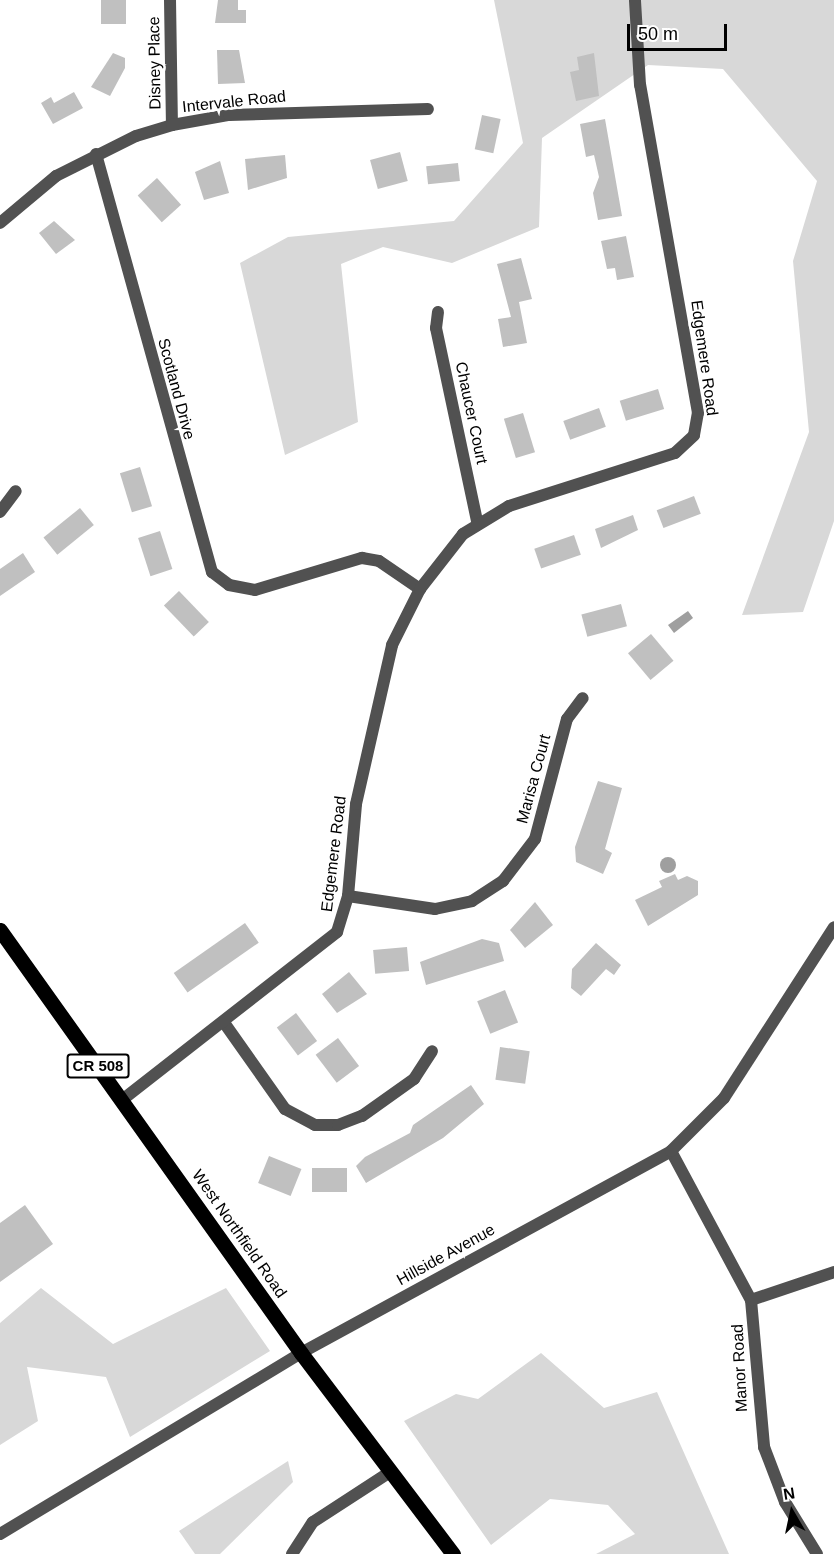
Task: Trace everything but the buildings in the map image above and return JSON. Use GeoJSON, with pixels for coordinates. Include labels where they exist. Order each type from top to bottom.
{"type":"FeatureCollection","features":[{"type":"Feature","properties":{"kind":"main road","name":"West Northfield Road"},"geometry":{"type":"LineString","coordinates":[[0,930],[301,1353],[453,1554]]}},
{"type":"Feature","properties":{"kind":"street","name":"Disney Place"},"geometry":{"type":"LineString","coordinates":[[170,0],[172,125]]}},
{"type":"Feature","properties":{"kind":"street","name":"Edgemere Road"},"geometry":{"type":"LineString","coordinates":[[122,1100],[329,943],[348,896],[356,804],[380,687],[392,645],[420,589],[477,521],[675,453],[697,426],[640,85],[635,0]]}},
{"type":"Feature","properties":{"kind":"street","name":"Intervale Road"},"geometry":{"type":"LineString","coordinates":[[0,223],[56,176],[96,154],[172,125],[241,114],[428,109]]}},
{"type":"Feature","properties":{"kind":"street","name":"Scotland Drive"},"geometry":{"type":"LineString","coordinates":[[96,154],[206,563],[229,585],[268,588],[362,558],[379,561],[420,589]]}},
{"type":"Feature","properties":{"kind":"street","name":"Chaucer Court"},"geometry":{"type":"LineString","coordinates":[[438,312],[436,328],[477,521]]}},
{"type":"Feature","properties":{"kind":"street"},"geometry":{"type":"LineString","coordinates":[[0,512],[16,491]]}},
{"type":"Feature","properties":{"kind":"street","name":"Marisa Court"},"geometry":{"type":"LineString","coordinates":[[348,896],[435,909],[471,901],[503,881],[535,839],[567,719],[584,698]]}},
{"type":"Feature","properties":{"kind":"street","name":"Hillside Avenue"},"geometry":{"type":"LineString","coordinates":[[0,1534],[301,1353],[671,1151],[724,1098],[834,927]]}},
{"type":"Feature","properties":{"kind":"street"},"geometry":{"type":"LineString","coordinates":[[225,1024],[285,1108],[315,1125],[338,1125],[362,1116],[414,1079],[432,1051]]}},
{"type":"Feature","properties":{"kind":"street","name":"Manor Road"},"geometry":{"type":"LineString","coordinates":[[671,1151],[751,1300],[764,1447],[785,1502],[817,1554]]}},
{"type":"Feature","properties":{"kind":"street"},"geometry":{"type":"LineString","coordinates":[[751,1300],[834,1272]]}},
{"type":"Feature","properties":{"kind":"street"},"geometry":{"type":"LineString","coordinates":[[292,1554],[313,1522],[390,1472]]}},
{"type":"Feature","properties":{"kind":"shaded area"},"geometry":{"type":"Polygon","coordinates":[[[494,0],[834,0],[834,521],[803,612],[742,615],[809,432],[793,261],[817,181],[723,69],[648,65],[542,138],[539,227],[452,263],[383,247],[341,264],[358,422],[285,455],[240,263],[288,237],[454,221],[523,143],[494,0]]]}},
{"type":"Feature","properties":{"kind":"shaded area"},"geometry":{"type":"Polygon","coordinates":[[[688,611],[693,618],[674,633],[668,625],[688,611]]]}},
{"type":"Feature","properties":{"kind":"shaded area"},"geometry":{"type":"Polygon","coordinates":[[[668,857],[674,859],[676,865],[674,871],[668,873],[662,871],[660,865],[662,859],[668,857]]]}},
{"type":"Feature","properties":{"kind":"shaded area"},"geometry":{"type":"Polygon","coordinates":[[[41,1288],[113,1344],[226,1288],[270,1351],[130,1437],[106,1377],[27,1367],[38,1421],[0,1445],[0,1323],[41,1288]]]}},
{"type":"Feature","properties":{"kind":"shaded area"},"geometry":{"type":"Polygon","coordinates":[[[541,1353],[604,1408],[657,1392],[729,1554],[596,1554],[635,1534],[608,1505],[550,1499],[491,1545],[404,1421],[456,1394],[478,1399],[541,1353]]]}},
{"type":"Feature","properties":{"kind":"shaded area"},"geometry":{"type":"Polygon","coordinates":[[[288,1461],[293,1482],[220,1554],[195,1554],[179,1531],[288,1461]]]}}]}
